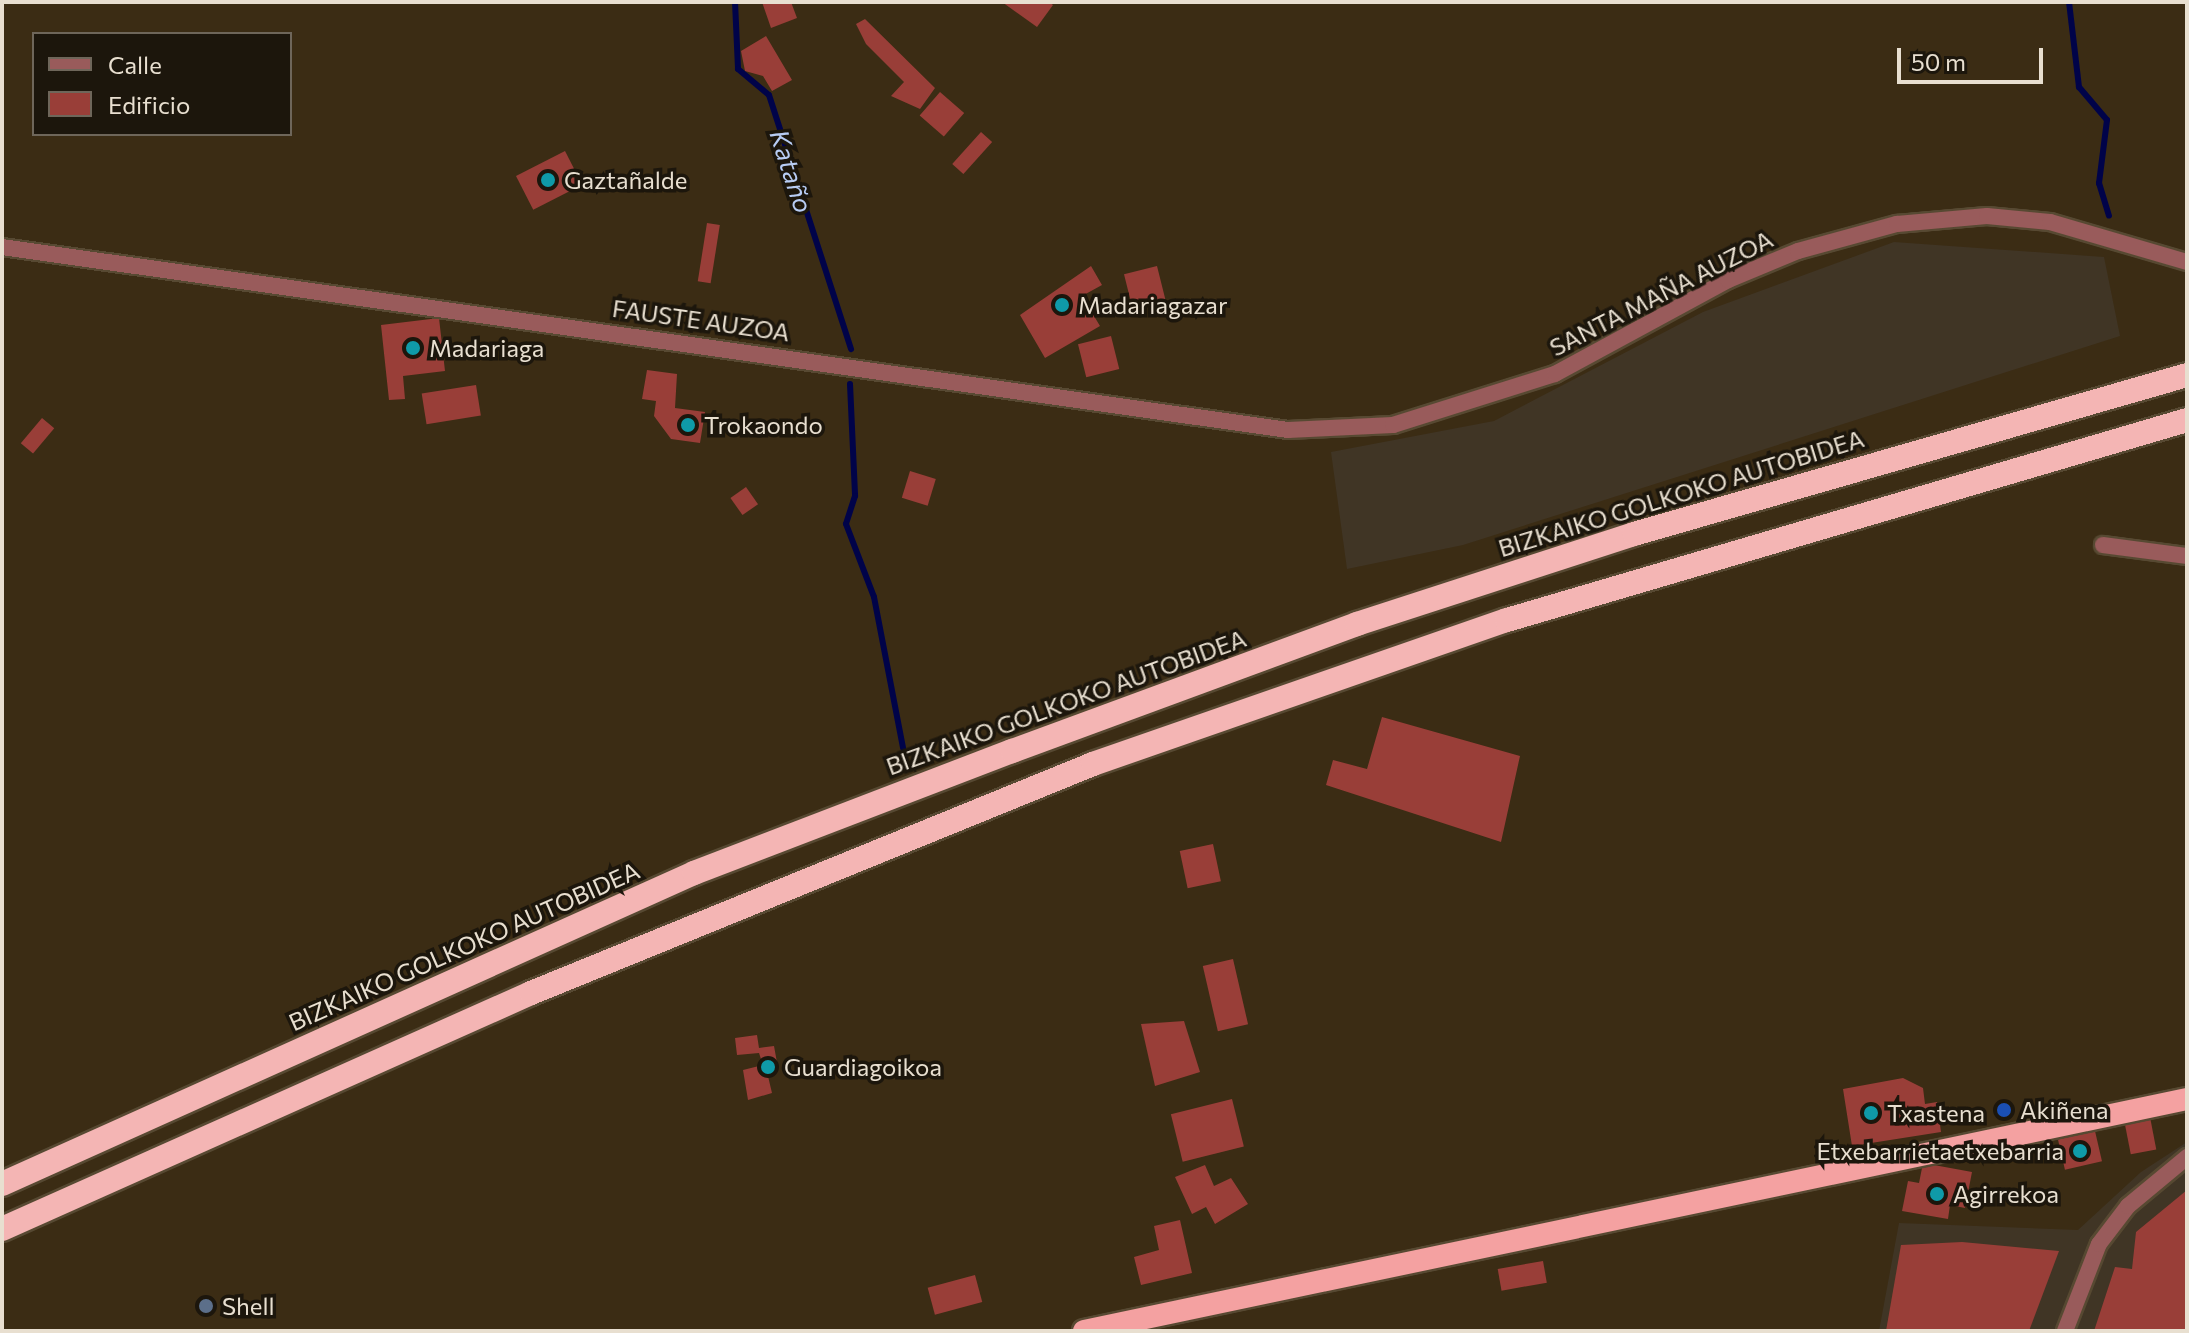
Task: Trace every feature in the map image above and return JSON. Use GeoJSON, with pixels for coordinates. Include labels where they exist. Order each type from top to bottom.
{"type":"FeatureCollection","features":[{"type":"Feature","properties":{"kind":"highway","name":"BIZKAIKO GOLKOKO AUTOBIDEA"},"geometry":{"type":"LineString","coordinates":[[2,1184],[694,873],[1027,745],[1357,624],[1634,534],[2187,375]]}},
{"type":"Feature","properties":{"kind":"highway"},"geometry":{"type":"LineString","coordinates":[[2,1229],[545,988],[1093,764],[1507,620],[2187,420]]}},
{"type":"Feature","properties":{"kind":"highway"},"geometry":{"type":"LineString","coordinates":[[1084,1331],[2187,1099]]}},
{"type":"Feature","properties":{"kind":"street","name":"SANTA MAÑA AUZOA"},"geometry":{"type":"LineString","coordinates":[[1393,425],[1555,374],[1728,280],[1798,251],[1897,224],[1987,216],[2050,222],[2187,262]]}},
{"type":"Feature","properties":{"kind":"street","name":"FAUSTE AUZOA"},"geometry":{"type":"LineString","coordinates":[[2,247],[1288,430],[1393,425]]}},
{"type":"Feature","properties":{"kind":"street"},"geometry":{"type":"LineString","coordinates":[[2103,545],[2187,556]]}},
{"type":"Feature","properties":{"kind":"street"},"geometry":{"type":"LineString","coordinates":[[2065,1331],[2099,1244],[2128,1206],[2187,1157]]}},
{"type":"Feature","properties":{"kind":"shaded area"},"geometry":{"type":"Polygon","coordinates":[[[1894,242],[2104,257],[2120,336],[1463,545],[1347,569],[1331,452],[1494,421],[1703,312],[1894,242]]]}},
{"type":"Feature","properties":{"kind":"shaded area"},"geometry":{"type":"Polygon","coordinates":[[[2187,1142],[2187,1331],[1879,1331],[1899,1223],[2078,1230],[2141,1172],[2187,1142]]]}},
{"type":"Feature","properties":{"kind":"building"},"geometry":{"type":"Polygon","coordinates":[[[762,2],[791,2],[797,18],[771,28],[762,2]]]}},
{"type":"Feature","properties":{"kind":"building"},"geometry":{"type":"Polygon","coordinates":[[[1002,2],[1049,2],[1053,5],[1037,27],[1002,2]]]}},
{"type":"Feature","properties":{"kind":"building"},"geometry":{"type":"Polygon","coordinates":[[[865,19],[935,88],[920,109],[891,96],[904,82],[866,44],[856,24],[865,19]]]}},
{"type":"Feature","properties":{"kind":"building"},"geometry":{"type":"Polygon","coordinates":[[[766,36],[792,80],[772,91],[763,76],[745,71],[741,51],[766,36]]]}},
{"type":"Feature","properties":{"kind":"building"},"geometry":{"type":"Polygon","coordinates":[[[940,92],[964,113],[944,136],[920,115],[940,92]]]}},
{"type":"Feature","properties":{"kind":"building"},"geometry":{"type":"Polygon","coordinates":[[[981,132],[992,142],[963,174],[952,164],[981,132]]]}},
{"type":"Feature","properties":{"kind":"building","name":"Gaztañalde"},"geometry":{"type":"Polygon","coordinates":[[[565,151],[582,185],[533,210],[516,176],[565,151]]]}},
{"type":"Feature","properties":{"kind":"building"},"geometry":{"type":"Polygon","coordinates":[[[707,223],[720,225],[711,283],[698,281],[707,223]]]}},
{"type":"Feature","properties":{"kind":"building","name":"Madariagazar"},"geometry":{"type":"Polygon","coordinates":[[[1091,266],[1102,285],[1082,296],[1100,326],[1045,358],[1020,315],[1091,266]]]}},
{"type":"Feature","properties":{"kind":"building"},"geometry":{"type":"Polygon","coordinates":[[[1157,266],[1165,299],[1132,307],[1124,274],[1157,266]]]}},
{"type":"Feature","properties":{"kind":"building","name":"Madariaga"},"geometry":{"type":"Polygon","coordinates":[[[439,318],[445,371],[403,376],[405,399],[389,400],[381,325],[439,318]]]}},
{"type":"Feature","properties":{"kind":"building"},"geometry":{"type":"Polygon","coordinates":[[[1111,336],[1119,369],[1086,377],[1078,344],[1111,336]]]}},
{"type":"Feature","properties":{"kind":"building"},"geometry":{"type":"Polygon","coordinates":[[[647,370],[677,374],[675,408],[705,412],[700,443],[671,439],[654,416],[656,401],[642,399],[647,370]]]}},
{"type":"Feature","properties":{"kind":"building"},"geometry":{"type":"Polygon","coordinates":[[[476,385],[481,416],[427,424],[422,394],[476,385]]]}},
{"type":"Feature","properties":{"kind":"building"},"geometry":{"type":"Polygon","coordinates":[[[42,418],[54,428],[33,454],[21,443],[42,418]]]}},
{"type":"Feature","properties":{"kind":"building"},"geometry":{"type":"Polygon","coordinates":[[[910,471],[936,479],[928,506],[902,498],[910,471]]]}},
{"type":"Feature","properties":{"kind":"building"},"geometry":{"type":"Polygon","coordinates":[[[746,487],[758,504],[742,515],[730,498],[746,487]]]}},
{"type":"Feature","properties":{"kind":"building"},"geometry":{"type":"Polygon","coordinates":[[[1382,717],[1520,756],[1501,842],[1326,785],[1333,760],[1367,769],[1382,717]]]}},
{"type":"Feature","properties":{"kind":"building"},"geometry":{"type":"Polygon","coordinates":[[[1213,844],[1221,881],[1188,888],[1180,851],[1213,844]]]}},
{"type":"Feature","properties":{"kind":"building"},"geometry":{"type":"Polygon","coordinates":[[[1233,959],[1248,1024],[1218,1031],[1203,966],[1233,959]]]}},
{"type":"Feature","properties":{"kind":"building"},"geometry":{"type":"Polygon","coordinates":[[[1184,1021],[1200,1072],[1155,1086],[1141,1024],[1184,1021]]]}},
{"type":"Feature","properties":{"kind":"building","name":"Guardiagoikoa"},"geometry":{"type":"Polygon","coordinates":[[[757,1035],[759,1048],[774,1046],[778,1068],[767,1072],[772,1093],[748,1100],[743,1070],[763,1065],[759,1053],[737,1055],[735,1038],[757,1035]]]}},
{"type":"Feature","properties":{"kind":"building"},"geometry":{"type":"Polygon","coordinates":[[[1903,1078],[1923,1088],[1925,1104],[1937,1102],[1941,1132],[1852,1146],[1843,1089],[1903,1078]]]}},
{"type":"Feature","properties":{"kind":"building"},"geometry":{"type":"Polygon","coordinates":[[[1232,1099],[1244,1147],[1183,1162],[1171,1114],[1232,1099]]]}},
{"type":"Feature","properties":{"kind":"building"},"geometry":{"type":"Polygon","coordinates":[[[2150,1117],[2156,1149],[2131,1154],[2124,1122],[2150,1117]]]}},
{"type":"Feature","properties":{"kind":"building","name":"Etxebarrietaetxebarria"},"geometry":{"type":"Polygon","coordinates":[[[2095,1131],[2102,1161],[2065,1170],[2058,1140],[2095,1131]]]}},
{"type":"Feature","properties":{"kind":"building","name":"Agirrekoa"},"geometry":{"type":"Polygon","coordinates":[[[1923,1163],[1972,1172],[1965,1208],[1950,1205],[1948,1219],[1902,1211],[1908,1181],[1919,1183],[1923,1163]]]}},
{"type":"Feature","properties":{"kind":"building"},"geometry":{"type":"Polygon","coordinates":[[[1205,1165],[1214,1186],[1231,1178],[1248,1204],[1215,1224],[1206,1207],[1192,1214],[1175,1177],[1205,1165]]]}},
{"type":"Feature","properties":{"kind":"building"},"geometry":{"type":"Polygon","coordinates":[[[2187,1190],[2187,1331],[2094,1331],[2115,1267],[2132,1269],[2136,1232],[2187,1190]]]}},
{"type":"Feature","properties":{"kind":"building"},"geometry":{"type":"Polygon","coordinates":[[[1180,1220],[1192,1273],[1141,1285],[1134,1257],[1159,1250],[1154,1226],[1180,1220]]]}},
{"type":"Feature","properties":{"kind":"building"},"geometry":{"type":"Polygon","coordinates":[[[1962,1242],[2059,1251],[2029,1331],[1886,1331],[1901,1245],[1962,1242]]]}},
{"type":"Feature","properties":{"kind":"building"},"geometry":{"type":"Polygon","coordinates":[[[1543,1261],[1547,1283],[1502,1291],[1498,1269],[1543,1261]]]}},
{"type":"Feature","properties":{"kind":"building"},"geometry":{"type":"Polygon","coordinates":[[[975,1275],[982,1302],[935,1315],[928,1288],[975,1275]]]}},
{"type":"Feature","properties":{"kind":"waterway","name":"Kataño"},"geometry":{"type":"LineString","coordinates":[[735,2],[738,69],[769,95],[851,349]]}},
{"type":"Feature","properties":{"kind":"waterway"},"geometry":{"type":"LineString","coordinates":[[2069,2],[2079,87],[2107,120],[2099,183],[2109,216]]}},
{"type":"Feature","properties":{"kind":"waterway","name":"Kataño"},"geometry":{"type":"LineString","coordinates":[[850,384],[855,496],[846,524],[874,597],[903,748]]}},
{"type":"Feature","properties":{"kind":"place","name":"Gaztañalde"},"geometry":{"type":"Point","coordinates":[548,180]}},
{"type":"Feature","properties":{"kind":"place","name":"Madariagazar"},"geometry":{"type":"Point","coordinates":[1062,305]}},
{"type":"Feature","properties":{"kind":"place","name":"Madariaga"},"geometry":{"type":"Point","coordinates":[413,348]}},
{"type":"Feature","properties":{"kind":"place","name":"Trokaondo"},"geometry":{"type":"Point","coordinates":[688,425]}},
{"type":"Feature","properties":{"kind":"place","name":"Guardiagoikoa"},"geometry":{"type":"Point","coordinates":[768,1067]}},
{"type":"Feature","properties":{"kind":"place","name":"Akiñena"},"geometry":{"type":"Point","coordinates":[2004,1110]}},
{"type":"Feature","properties":{"kind":"place","name":"Txastena"},"geometry":{"type":"Point","coordinates":[1871,1113]}},
{"type":"Feature","properties":{"kind":"place","name":"Etxebarrietaetxebarria"},"geometry":{"type":"Point","coordinates":[2080,1151]}},
{"type":"Feature","properties":{"kind":"place","name":"Agirrekoa"},"geometry":{"type":"Point","coordinates":[1937,1194]}},
{"type":"Feature","properties":{"kind":"place","name":"Shell"},"geometry":{"type":"Point","coordinates":[206,1306]}}]}
